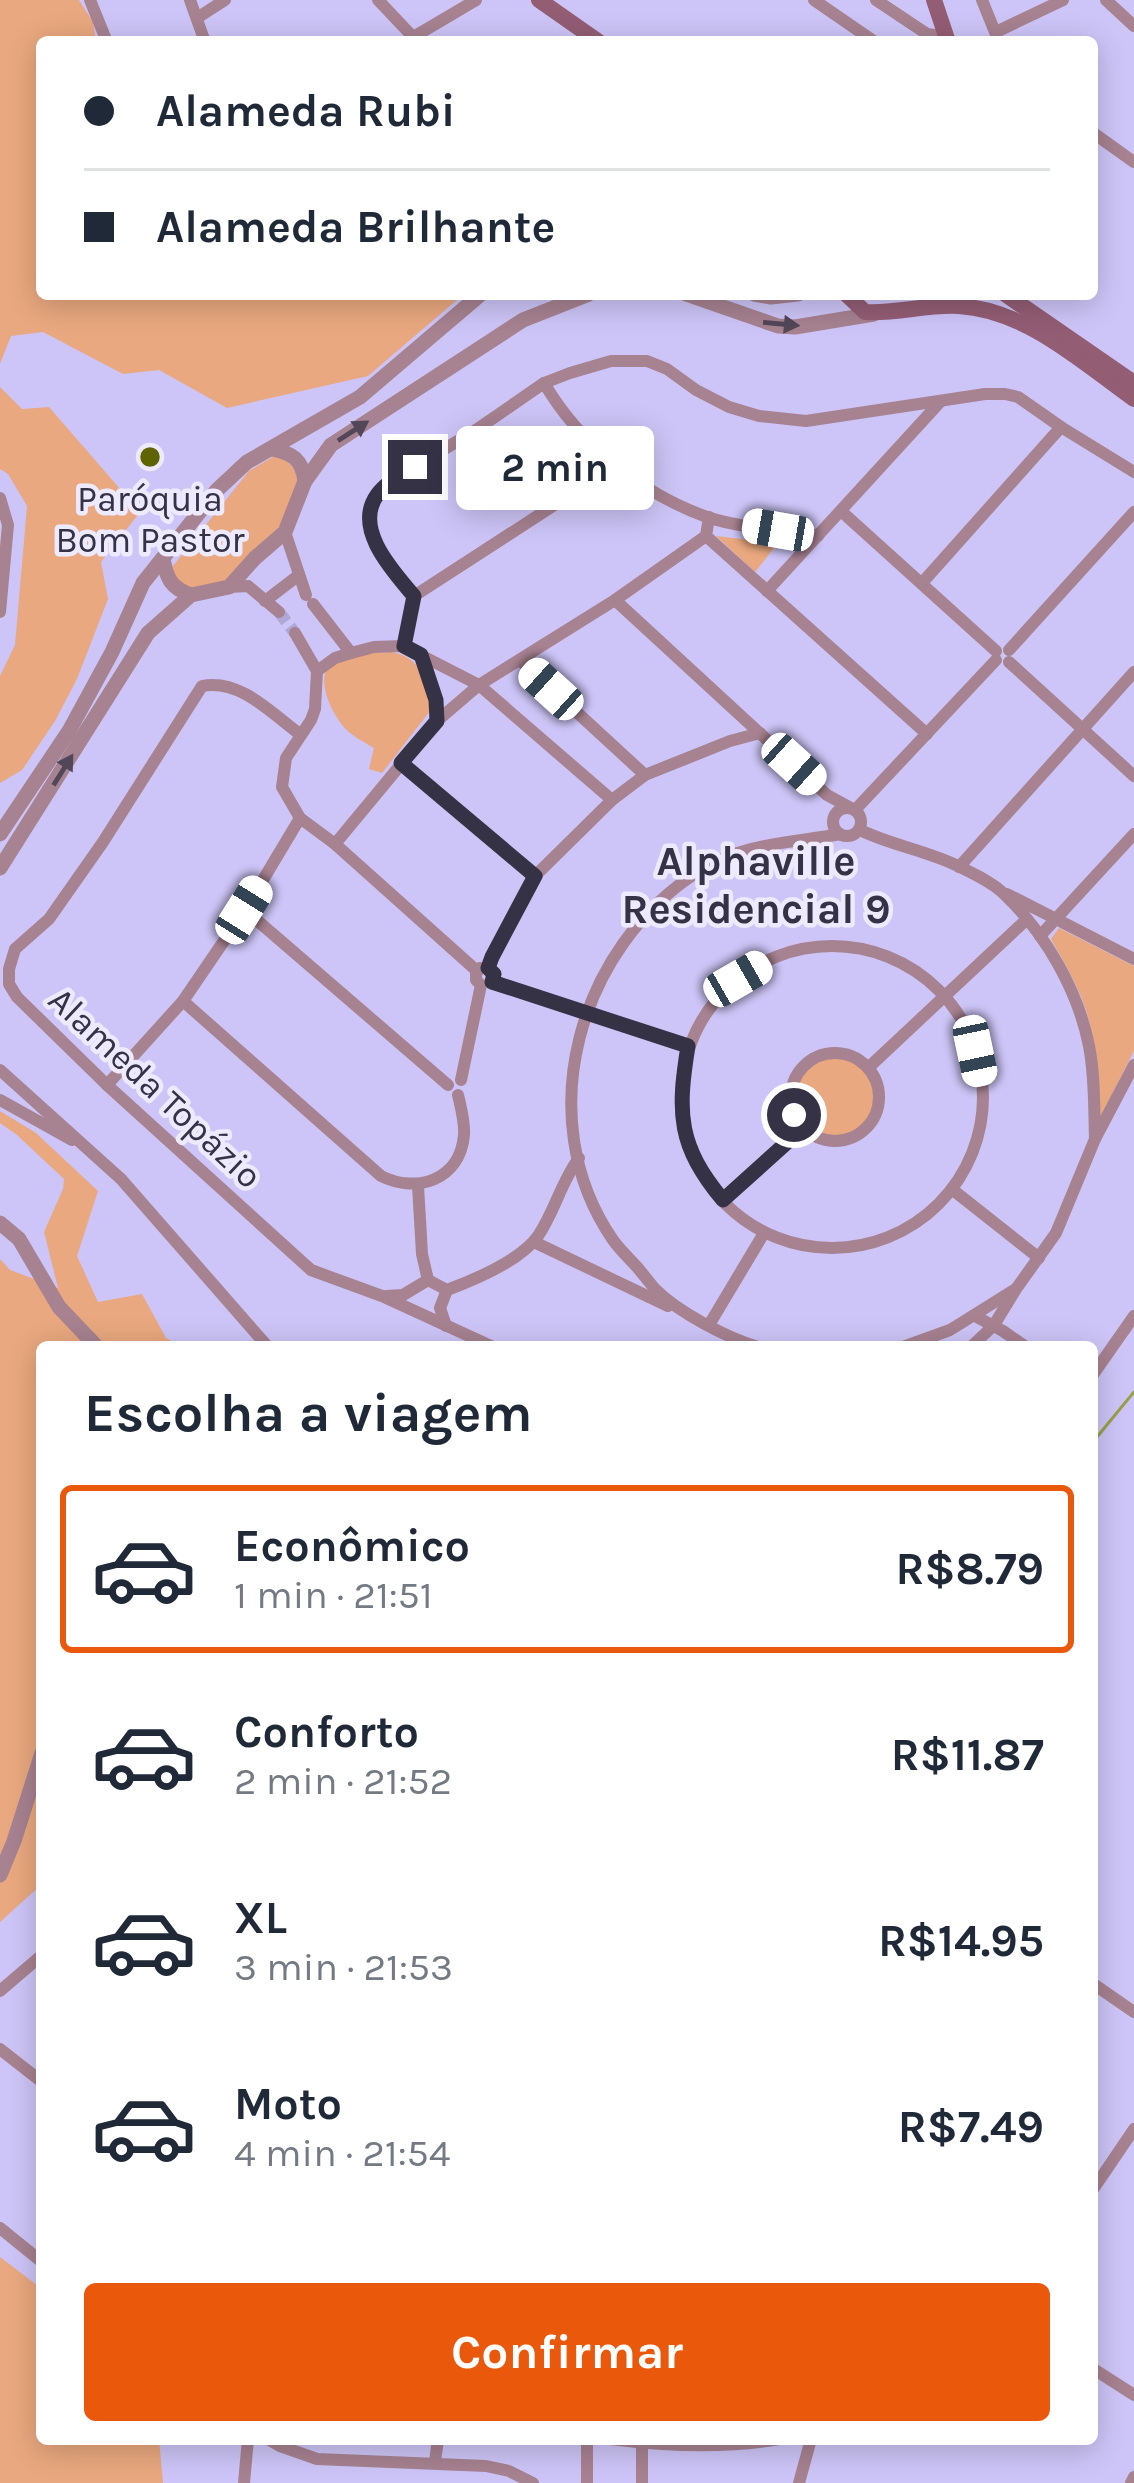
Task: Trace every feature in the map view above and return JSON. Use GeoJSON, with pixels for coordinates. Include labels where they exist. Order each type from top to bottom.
{"type":"FeatureCollection","features":[{"type":"Feature","properties":{"kind":"main road"},"geometry":{"type":"LineString","coordinates":[[539,0],[590,36]]}},
{"type":"Feature","properties":{"kind":"main road"},"geometry":{"type":"LineString","coordinates":[[934,0],[947,36]]}},
{"type":"Feature","properties":{"kind":"main road"},"geometry":{"type":"LineString","coordinates":[[852,300],[865,312],[880,314],[935,300],[993,312],[1054,342],[1134,399]]}},
{"type":"Feature","properties":{"kind":"main road"},"geometry":{"type":"LineString","coordinates":[[1014,300],[1134,383]]}},
{"type":"Feature","properties":{"kind":"street"},"geometry":{"type":"LineString","coordinates":[[90,0],[105,36]]}},
{"type":"Feature","properties":{"kind":"street"},"geometry":{"type":"LineString","coordinates":[[190,0],[203,36]]}},
{"type":"Feature","properties":{"kind":"street"},"geometry":{"type":"LineString","coordinates":[[197,18],[225,0]]}},
{"type":"Feature","properties":{"kind":"street"},"geometry":{"type":"LineString","coordinates":[[377,0],[406,36]]}},
{"type":"Feature","properties":{"kind":"street"},"geometry":{"type":"LineString","coordinates":[[416,36],[476,0]]}},
{"type":"Feature","properties":{"kind":"street"},"geometry":{"type":"LineString","coordinates":[[814,0],[866,36]]}},
{"type":"Feature","properties":{"kind":"street"},"geometry":{"type":"LineString","coordinates":[[876,0],[935,36]]}},
{"type":"Feature","properties":{"kind":"street"},"geometry":{"type":"LineString","coordinates":[[982,0],[998,36]]}},
{"type":"Feature","properties":{"kind":"street"},"geometry":{"type":"LineString","coordinates":[[1000,36],[1063,0]]}},
{"type":"Feature","properties":{"kind":"street"},"geometry":{"type":"LineString","coordinates":[[1106,0],[1134,26]]}},
{"type":"Feature","properties":{"kind":"street"},"geometry":{"type":"LineString","coordinates":[[1098,136],[1134,162]]}},
{"type":"Feature","properties":{"kind":"street"},"geometry":{"type":"LineString","coordinates":[[0,834],[69,730],[112,652],[142,583],[228,478],[247,462],[360,397],[474,300]]}},
{"type":"Feature","properties":{"kind":"street"},"geometry":{"type":"LineString","coordinates":[[229,586],[285,532],[304,481],[331,445],[523,320],[574,300]]}},
{"type":"Feature","properties":{"kind":"street"},"geometry":{"type":"LineString","coordinates":[[703,300],[778,326],[880,314]]}},
{"type":"Feature","properties":{"kind":"street"},"geometry":{"type":"LineString","coordinates":[[414,596],[375,544],[368,520],[374,498],[388,483],[544,383],[611,362],[647,361],[729,407],[806,421],[1005,394],[1018,397],[1134,472]]}},
{"type":"Feature","properties":{"kind":"street"},"geometry":{"type":"LineString","coordinates":[[544,383],[578,432],[647,488],[709,518],[818,536]]}},
{"type":"Feature","properties":{"kind":"street"},"geometry":{"type":"LineString","coordinates":[[767,591],[942,400]]}},
{"type":"Feature","properties":{"kind":"street"},"geometry":{"type":"LineString","coordinates":[[899,407],[914,431]]}},
{"type":"Feature","properties":{"kind":"street"},"geometry":{"type":"LineString","coordinates":[[922,583],[1060,428]]}},
{"type":"Feature","properties":{"kind":"street"},"geometry":{"type":"LineString","coordinates":[[272,449],[298,460],[304,481]]}},
{"type":"Feature","properties":{"kind":"street"},"geometry":{"type":"LineString","coordinates":[[404,646],[414,596],[616,465]]}},
{"type":"Feature","properties":{"kind":"street"},"geometry":{"type":"LineString","coordinates":[[0,498],[8,525],[0,612]]}},
{"type":"Feature","properties":{"kind":"street"},"geometry":{"type":"LineString","coordinates":[[841,511],[1134,776]]}},
{"type":"Feature","properties":{"kind":"street"},"geometry":{"type":"LineString","coordinates":[[853,809],[1003,656],[1134,512]]}},
{"type":"Feature","properties":{"kind":"street"},"geometry":{"type":"LineString","coordinates":[[335,844],[437,721],[479,685],[706,536],[709,518]]}},
{"type":"Feature","properties":{"kind":"street"},"geometry":{"type":"LineString","coordinates":[[285,532],[310,599],[351,652]]}},
{"type":"Feature","properties":{"kind":"street"},"geometry":{"type":"LineString","coordinates":[[706,536],[927,734]]}},
{"type":"Feature","properties":{"kind":"street"},"geometry":{"type":"LineString","coordinates":[[163,559],[172,586],[191,595]]}},
{"type":"Feature","properties":{"kind":"street"},"geometry":{"type":"LineString","coordinates":[[265,601],[299,575]]}},
{"type":"Feature","properties":{"kind":"street"},"geometry":{"type":"LineString","coordinates":[[0,868],[148,634],[191,595],[229,586],[248,586],[279,612]]}},
{"type":"Feature","properties":{"kind":"street"},"geometry":{"type":"LineString","coordinates":[[615,600],[827,795],[853,809],[862,821],[734,854],[675,887],[619,947],[584,1014],[576,1048],[572,1117],[595,1208],[614,1242],[657,1291],[738,1341]]}},
{"type":"Feature","properties":{"kind":"street"},"geometry":{"type":"LineString","coordinates":[[295,633],[316,673],[315,709],[286,758],[282,787],[300,818],[485,976],[584,1014],[688,1046]]}},
{"type":"Feature","properties":{"kind":"street"},"geometry":{"type":"LineString","coordinates":[[316,673],[334,658],[351,652],[404,646],[479,685],[612,800]]}},
{"type":"Feature","properties":{"kind":"street"},"geometry":{"type":"LineString","coordinates":[[421,655],[436,700],[437,721]]}},
{"type":"Feature","properties":{"kind":"street"},"geometry":{"type":"LineString","coordinates":[[520,661],[645,775]]}},
{"type":"Feature","properties":{"kind":"street"},"geometry":{"type":"LineString","coordinates":[[959,867],[1134,672]]}},
{"type":"Feature","properties":{"kind":"street","name":"Alameda Topázio"},"geometry":{"type":"LineString","coordinates":[[301,735],[236,688],[202,686],[49,919],[15,950],[9,983],[17,997],[106,1085],[299,1261],[311,1270],[401,1300],[480,1341]]}},
{"type":"Feature","properties":{"kind":"street"},"geometry":{"type":"LineString","coordinates":[[730,741],[740,715]]}},
{"type":"Feature","properties":{"kind":"street"},"geometry":{"type":"LineString","coordinates":[[183,1001],[381,1176],[418,1186],[439,1177],[455,1162],[464,1138],[456,1087],[485,976],[535,876],[612,800],[645,775],[760,734]]}},
{"type":"Feature","properties":{"kind":"street"},"geometry":{"type":"LineString","coordinates":[[401,763],[535,876]]}},
{"type":"Feature","properties":{"kind":"street"},"geometry":{"type":"LineString","coordinates":[[827,795],[844,828],[926,851],[1134,959]]}},
{"type":"Feature","properties":{"kind":"street"},"geometry":{"type":"LineString","coordinates":[[844,828],[842,808],[853,809]]}},
{"type":"Feature","properties":{"kind":"street"},"geometry":{"type":"LineString","coordinates":[[106,1085],[183,1001],[300,818]]}},
{"type":"Feature","properties":{"kind":"street"},"geometry":{"type":"LineString","coordinates":[[1040,936],[1134,834]]}},
{"type":"Feature","properties":{"kind":"street"},"geometry":{"type":"LineString","coordinates":[[1001,891],[1040,936],[1082,1017],[1090,1051],[1095,1139]]}},
{"type":"Feature","properties":{"kind":"street"},"geometry":{"type":"LineString","coordinates":[[244,910],[456,1087]]}},
{"type":"Feature","properties":{"kind":"street"},"geometry":{"type":"LineString","coordinates":[[868,1068],[1026,920]]}},
{"type":"Feature","properties":{"kind":"street"},"geometry":{"type":"LineString","coordinates":[[849,946],[883,954],[916,969],[947,994],[975,1051],[982,1106],[966,1168],[953,1190],[929,1214],[910,1227],[855,1247],[795,1245],[764,1233],[704,1178],[686,1140],[680,1094],[688,1046],[716,999],[765,963],[794,950],[849,946]]}},
{"type":"Feature","properties":{"kind":"street"},"geometry":{"type":"LineString","coordinates":[[835,1053],[868,1068],[879,1093],[878,1107],[864,1130],[838,1141],[803,1128],[791,1103],[801,1068],[822,1054],[835,1053]]}},
{"type":"Feature","properties":{"kind":"street"},"geometry":{"type":"LineString","coordinates":[[977,1341],[994,1325],[1067,1212],[1095,1139],[1134,1065]]}},
{"type":"Feature","properties":{"kind":"street"},"geometry":{"type":"LineString","coordinates":[[0,1070],[148,1206],[263,1341]]}},
{"type":"Feature","properties":{"kind":"street"},"geometry":{"type":"LineString","coordinates":[[0,1100],[88,1150]]}},
{"type":"Feature","properties":{"kind":"street"},"geometry":{"type":"LineString","coordinates":[[723,1200],[803,1128]]}},
{"type":"Feature","properties":{"kind":"street"},"geometry":{"type":"LineString","coordinates":[[427,1316],[440,1308],[447,1290],[487,1273],[534,1242],[579,1158]]}},
{"type":"Feature","properties":{"kind":"street"},"geometry":{"type":"LineString","coordinates":[[418,1186],[428,1280],[447,1290]]}},
{"type":"Feature","properties":{"kind":"street"},"geometry":{"type":"LineString","coordinates":[[953,1190],[1039,1258]]}},
{"type":"Feature","properties":{"kind":"street"},"geometry":{"type":"LineString","coordinates":[[0,1223],[19,1239],[58,1307],[91,1341]]}},
{"type":"Feature","properties":{"kind":"street"},"geometry":{"type":"LineString","coordinates":[[709,1325],[764,1233]]}},
{"type":"Feature","properties":{"kind":"street"},"geometry":{"type":"LineString","coordinates":[[534,1242],[709,1325],[728,1341]]}},
{"type":"Feature","properties":{"kind":"street"},"geometry":{"type":"LineString","coordinates":[[630,1288],[642,1272]]}},
{"type":"Feature","properties":{"kind":"street"},"geometry":{"type":"LineString","coordinates":[[401,1300],[428,1280]]}},
{"type":"Feature","properties":{"kind":"street"},"geometry":{"type":"LineString","coordinates":[[920,1341],[950,1330],[1016,1289]]}},
{"type":"Feature","properties":{"kind":"street"},"geometry":{"type":"LineString","coordinates":[[440,1308],[446,1326]]}},
{"type":"Feature","properties":{"kind":"street"},"geometry":{"type":"LineString","coordinates":[[975,1316],[1017,1341]]}},
{"type":"Feature","properties":{"kind":"street"},"geometry":{"type":"LineString","coordinates":[[1098,1367],[1134,1316]]}},
{"type":"Feature","properties":{"kind":"street"},"geometry":{"type":"LineString","coordinates":[[0,1875],[36,1772]]}},
{"type":"Feature","properties":{"kind":"street"},"geometry":{"type":"LineString","coordinates":[[0,1990],[36,1960]]}},
{"type":"Feature","properties":{"kind":"street"},"geometry":{"type":"LineString","coordinates":[[1098,1990],[1134,2012]]}},
{"type":"Feature","properties":{"kind":"street"},"geometry":{"type":"LineString","coordinates":[[0,2049],[36,2077]]}},
{"type":"Feature","properties":{"kind":"street"},"geometry":{"type":"LineString","coordinates":[[1098,2182],[1134,2128]]}},
{"type":"Feature","properties":{"kind":"street"},"geometry":{"type":"LineString","coordinates":[[0,2228],[36,2257]]}},
{"type":"Feature","properties":{"kind":"street"},"geometry":{"type":"LineString","coordinates":[[1098,2372],[1134,2395]]}},
{"type":"Feature","properties":{"kind":"street"},"geometry":{"type":"LineString","coordinates":[[244,2483],[247,2445]]}},
{"type":"Feature","properties":{"kind":"street"},"geometry":{"type":"LineString","coordinates":[[278,2445],[317,2459],[486,2466],[533,2483]]}},
{"type":"Feature","properties":{"kind":"street"},"geometry":{"type":"LineString","coordinates":[[435,2462],[438,2445]]}},
{"type":"Feature","properties":{"kind":"street"},"geometry":{"type":"LineString","coordinates":[[587,2445],[587,2483]]}},
{"type":"Feature","properties":{"kind":"street"},"geometry":{"type":"LineString","coordinates":[[642,2445],[642,2483]]}},
{"type":"Feature","properties":{"kind":"street"},"geometry":{"type":"LineString","coordinates":[[799,2483],[809,2445]]}},
{"type":"Feature","properties":{"kind":"shaded area"},"geometry":{"type":"Polygon","coordinates":[[[0,0],[79,0],[93,22],[95,36],[36,36],[36,300],[457,300],[368,376],[227,408],[159,370],[123,374],[43,332],[11,336],[0,364],[0,0]]]}},
{"type":"Feature","properties":{"kind":"shaded area"},"geometry":{"type":"Polygon","coordinates":[[[0,387],[22,409],[49,407],[140,512],[101,562],[108,599],[77,679],[22,770],[0,783],[0,676],[15,645],[27,506],[0,469],[0,387]]]}},
{"type":"Feature","properties":{"kind":"shaded area"},"geometry":{"type":"Polygon","coordinates":[[[276,455],[301,478],[283,523],[225,581],[186,589],[174,576],[173,566],[249,471],[276,455]]]}},
{"type":"Feature","properties":{"kind":"shaded area"},"geometry":{"type":"Polygon","coordinates":[[[716,536],[778,543],[755,572],[716,536]]]}},
{"type":"Feature","properties":{"kind":"shaded area"},"geometry":{"type":"Polygon","coordinates":[[[391,652],[417,665],[430,711],[382,773],[369,769],[374,748],[337,718],[324,677],[333,660],[344,655],[391,652]]]}},
{"type":"Feature","properties":{"kind":"shaded area"},"geometry":{"type":"Polygon","coordinates":[[[1059,928],[1134,966],[1134,1051],[1098,1122],[1091,1030],[1085,1007],[1051,939],[1059,928]]]}},
{"type":"Feature","properties":{"kind":"shaded area"},"geometry":{"type":"Polygon","coordinates":[[[835,1055],[865,1067],[877,1097],[865,1127],[835,1139],[805,1127],[793,1097],[805,1067],[835,1055]]]}},
{"type":"Feature","properties":{"kind":"shaded area"},"geometry":{"type":"Polygon","coordinates":[[[0,1111],[36,1133],[98,1191],[77,1256],[98,1302],[142,1294],[172,1341],[36,1341],[36,1889],[0,1922],[0,1259],[10,1270],[58,1288],[44,1232],[64,1179],[0,1123],[0,1111]]]}},
{"type":"Feature","properties":{"kind":"shaded area"},"geometry":{"type":"Polygon","coordinates":[[[0,2257],[36,2284],[36,2445],[160,2445],[163,2483],[0,2483],[0,2257]]]}},
{"type":"Feature","properties":{"kind":"waterway"},"geometry":{"type":"LineString","coordinates":[[1098,1436],[1134,1392]]}},
{"type":"Feature","properties":{"kind":"tunnel"},"geometry":{"type":"LineString","coordinates":[[279,612],[295,633]]}},
{"type":"Feature","properties":{"kind":"place","name":"Paróquia Bom Pastor"},"geometry":{"type":"Point","coordinates":[150,457]}},
{"type":"Feature","properties":{"kind":"district","name":"Alphaville Residencial 9"},"geometry":{"type":"Point","coordinates":[756,884]}},
{"type":"Feature","properties":{"kind":"route"},"geometry":{"type":"LineString","coordinates":[[415,467],[374,498],[368,520],[375,544],[414,596],[404,646],[421,655],[436,700],[437,721],[401,763],[535,876],[492,957],[488,968],[494,974],[492,982],[688,1046],[680,1094],[686,1140],[704,1178],[723,1200],[803,1128],[794,1115]]}}]}
